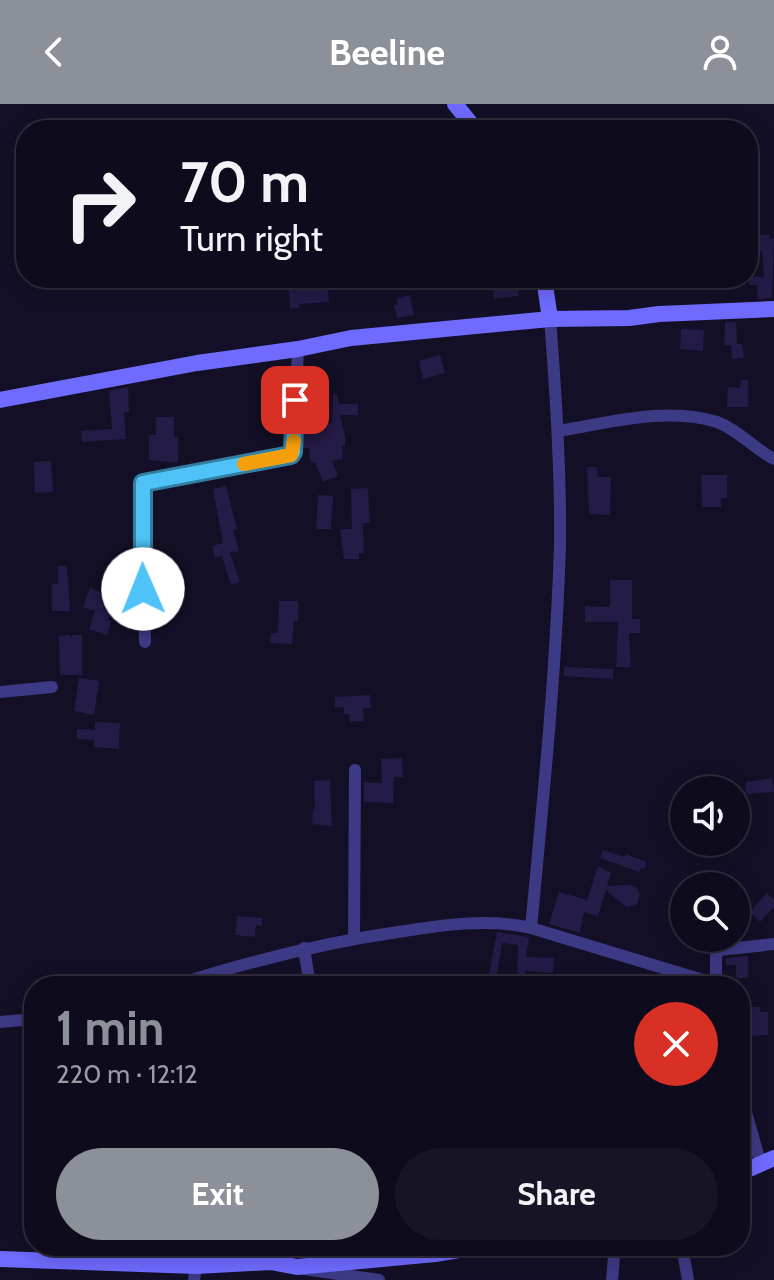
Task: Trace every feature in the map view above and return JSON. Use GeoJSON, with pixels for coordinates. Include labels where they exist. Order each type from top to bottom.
{"type":"FeatureCollection","features":[{"type":"Feature","properties":{"kind":"street"},"geometry":{"type":"LineString","coordinates":[[455,104],[468,120]]}},
{"type":"Feature","properties":{"kind":"street"},"geometry":{"type":"LineString","coordinates":[[531,928],[555,652],[560,543],[558,431],[545,288]]}},
{"type":"Feature","properties":{"kind":"street"},"geometry":{"type":"LineString","coordinates":[[0,400],[351,338],[550,319],[629,318],[774,309]]}},
{"type":"Feature","properties":{"kind":"street"},"geometry":{"type":"LineString","coordinates":[[145,642],[143,483],[291,455],[298,349]]}},
{"type":"Feature","properties":{"kind":"street"},"geometry":{"type":"LineString","coordinates":[[558,431],[668,416],[691,416],[719,423],[774,459]]}},
{"type":"Feature","properties":{"kind":"street"},"geometry":{"type":"LineString","coordinates":[[0,692],[52,687]]}},
{"type":"Feature","properties":{"kind":"street"},"geometry":{"type":"LineString","coordinates":[[354,938],[355,770]]}},
{"type":"Feature","properties":{"kind":"street"},"geometry":{"type":"LineString","coordinates":[[207,976],[304,948],[354,938],[506,922],[687,976]]}},
{"type":"Feature","properties":{"kind":"street"},"geometry":{"type":"LineString","coordinates":[[716,976],[719,950],[774,944]]}},
{"type":"Feature","properties":{"kind":"street"},"geometry":{"type":"LineString","coordinates":[[304,948],[308,976]]}},
{"type":"Feature","properties":{"kind":"street"},"geometry":{"type":"LineString","coordinates":[[0,1022],[24,1020]]}},
{"type":"Feature","properties":{"kind":"street"},"geometry":{"type":"LineString","coordinates":[[750,1117],[767,1162]]}},
{"type":"Feature","properties":{"kind":"street"},"geometry":{"type":"LineString","coordinates":[[297,1267],[414,1256]]}},
{"type":"Feature","properties":{"kind":"street"},"geometry":{"type":"LineString","coordinates":[[612,1280],[614,1256]]}},
{"type":"Feature","properties":{"kind":"street"},"geometry":{"type":"LineString","coordinates":[[684,1256],[688,1280]]}},
{"type":"Feature","properties":{"kind":"street"},"geometry":{"type":"LineString","coordinates":[[0,1259],[195,1273],[271,1262],[379,1280]]}},
{"type":"Feature","properties":{"kind":"building"},"geometry":{"type":"Polygon","coordinates":[[[758,235],[769,235],[769,239],[774,239],[772,298],[758,299],[758,277],[764,277],[762,251],[758,251],[758,235]]]}},
{"type":"Feature","properties":{"kind":"building"},"geometry":{"type":"Polygon","coordinates":[[[289,288],[328,288],[329,302],[299,304],[299,308],[290,308],[289,288]]]}},
{"type":"Feature","properties":{"kind":"building"},"geometry":{"type":"Polygon","coordinates":[[[493,288],[518,288],[519,296],[494,299],[493,288]]]}},
{"type":"Feature","properties":{"kind":"building"},"geometry":{"type":"Polygon","coordinates":[[[410,295],[414,315],[397,318],[394,305],[398,305],[397,298],[410,295]]]}},
{"type":"Feature","properties":{"kind":"building"},"geometry":{"type":"Polygon","coordinates":[[[725,322],[736,322],[737,344],[742,344],[744,358],[732,359],[731,345],[724,345],[725,322]]]}},
{"type":"Feature","properties":{"kind":"building"},"geometry":{"type":"Polygon","coordinates":[[[681,329],[704,330],[703,351],[680,349],[681,329]]]}},
{"type":"Feature","properties":{"kind":"building"},"geometry":{"type":"Polygon","coordinates":[[[440,355],[445,373],[423,379],[419,361],[440,355]]]}},
{"type":"Feature","properties":{"kind":"building"},"geometry":{"type":"Polygon","coordinates":[[[741,380],[748,380],[748,407],[727,407],[728,387],[740,388],[741,380]]]}},
{"type":"Feature","properties":{"kind":"building"},"geometry":{"type":"Polygon","coordinates":[[[128,387],[129,412],[124,412],[126,439],[82,442],[81,431],[112,429],[109,391],[128,387]]]}},
{"type":"Feature","properties":{"kind":"building"},"geometry":{"type":"Polygon","coordinates":[[[333,394],[337,394],[339,404],[358,404],[358,415],[340,415],[345,436],[343,459],[332,461],[338,476],[323,482],[315,462],[311,463],[309,448],[303,448],[303,430],[326,430],[325,425],[332,423],[333,394]]]}},
{"type":"Feature","properties":{"kind":"building"},"geometry":{"type":"Polygon","coordinates":[[[156,417],[174,417],[178,463],[149,460],[149,435],[156,435],[156,417]]]}},
{"type":"Feature","properties":{"kind":"building"},"geometry":{"type":"Polygon","coordinates":[[[51,461],[53,492],[35,493],[34,462],[51,461]]]}},
{"type":"Feature","properties":{"kind":"building"},"geometry":{"type":"Polygon","coordinates":[[[587,467],[597,467],[597,477],[611,477],[610,515],[589,514],[587,467]]]}},
{"type":"Feature","properties":{"kind":"building"},"geometry":{"type":"Polygon","coordinates":[[[701,475],[727,475],[727,498],[721,498],[721,507],[702,507],[701,475]]]}},
{"type":"Feature","properties":{"kind":"building"},"geometry":{"type":"Polygon","coordinates":[[[226,486],[239,551],[230,553],[240,582],[231,585],[222,556],[215,558],[212,546],[223,543],[213,489],[226,486]]]}},
{"type":"Feature","properties":{"kind":"building"},"geometry":{"type":"Polygon","coordinates":[[[368,488],[370,523],[363,523],[364,553],[359,553],[359,559],[344,559],[340,529],[352,529],[351,489],[368,488]]]}},
{"type":"Feature","properties":{"kind":"building"},"geometry":{"type":"Polygon","coordinates":[[[318,495],[333,496],[331,529],[316,529],[318,495]]]}},
{"type":"Feature","properties":{"kind":"building"},"geometry":{"type":"Polygon","coordinates":[[[58,566],[67,566],[70,611],[52,611],[52,584],[58,584],[58,566]]]}},
{"type":"Feature","properties":{"kind":"building"},"geometry":{"type":"Polygon","coordinates":[[[610,580],[632,580],[632,619],[640,619],[640,633],[629,633],[631,667],[616,667],[618,622],[585,622],[585,606],[610,607],[610,580]]]}},
{"type":"Feature","properties":{"kind":"building"},"geometry":{"type":"Polygon","coordinates":[[[90,588],[117,599],[108,620],[111,621],[107,635],[89,629],[95,611],[83,607],[90,588]]]}},
{"type":"Feature","properties":{"kind":"building"},"geometry":{"type":"Polygon","coordinates":[[[279,601],[298,601],[298,621],[294,621],[292,644],[270,643],[271,633],[278,633],[279,601]]]}},
{"type":"Feature","properties":{"kind":"building"},"geometry":{"type":"Polygon","coordinates":[[[70,635],[70,639],[72,635],[82,635],[82,675],[60,675],[59,636],[70,635]]]}},
{"type":"Feature","properties":{"kind":"building"},"geometry":{"type":"Polygon","coordinates":[[[564,667],[613,669],[613,679],[564,676],[564,667]]]}},
{"type":"Feature","properties":{"kind":"building"},"geometry":{"type":"Polygon","coordinates":[[[79,678],[99,681],[94,715],[74,711],[79,678]]]}},
{"type":"Feature","properties":{"kind":"building"},"geometry":{"type":"Polygon","coordinates":[[[370,695],[371,708],[363,708],[364,721],[350,722],[349,714],[344,714],[344,707],[335,708],[335,697],[370,695]]]}},
{"type":"Feature","properties":{"kind":"building"},"geometry":{"type":"Polygon","coordinates":[[[95,722],[120,723],[119,749],[94,747],[94,740],[77,739],[77,729],[95,730],[95,722]]]}},
{"type":"Feature","properties":{"kind":"building"},"geometry":{"type":"Polygon","coordinates":[[[402,758],[403,777],[394,777],[393,803],[364,802],[364,782],[382,783],[381,759],[402,758]]]}},
{"type":"Feature","properties":{"kind":"building"},"geometry":{"type":"Polygon","coordinates":[[[772,778],[774,792],[750,794],[750,781],[772,778]]]}},
{"type":"Feature","properties":{"kind":"building"},"geometry":{"type":"Polygon","coordinates":[[[330,780],[332,826],[312,824],[314,781],[330,780]]]}},
{"type":"Feature","properties":{"kind":"building"},"geometry":{"type":"Polygon","coordinates":[[[603,850],[646,862],[644,869],[641,868],[639,872],[600,858],[603,850]]]}},
{"type":"Feature","properties":{"kind":"building"},"geometry":{"type":"Polygon","coordinates":[[[598,866],[611,873],[607,886],[636,887],[640,894],[637,904],[626,907],[606,890],[598,916],[584,912],[580,933],[549,924],[559,892],[587,900],[598,866]]]}},
{"type":"Feature","properties":{"kind":"building"},"geometry":{"type":"Polygon","coordinates":[[[767,893],[774,900],[774,907],[760,922],[750,912],[767,893]]]}},
{"type":"Feature","properties":{"kind":"building"},"geometry":{"type":"Polygon","coordinates":[[[237,916],[262,918],[262,926],[256,925],[255,937],[235,935],[237,916]]]}},
{"type":"Feature","properties":{"kind":"building"},"geometry":{"type":"Polygon","coordinates":[[[497,932],[529,937],[526,957],[554,958],[553,973],[525,971],[525,976],[517,976],[518,945],[502,943],[497,976],[489,976],[497,932]]]}},
{"type":"Feature","properties":{"kind":"building"},"geometry":{"type":"Polygon","coordinates":[[[748,956],[748,976],[736,976],[736,965],[726,965],[726,958],[748,956]]]}},
{"type":"Feature","properties":{"kind":"building"},"geometry":{"type":"Polygon","coordinates":[[[750,1007],[760,1007],[760,1012],[768,1012],[768,1035],[750,1036],[750,1007]]]}},
{"type":"Feature","properties":{"kind":"slow traffic"},"geometry":{"type":"LineString","coordinates":[[244,464],[291,455],[294,441]]}},
{"type":"Feature","properties":{"kind":"route"},"geometry":{"type":"LineString","coordinates":[[143,589],[143,483],[291,455],[295,400]]}}]}
